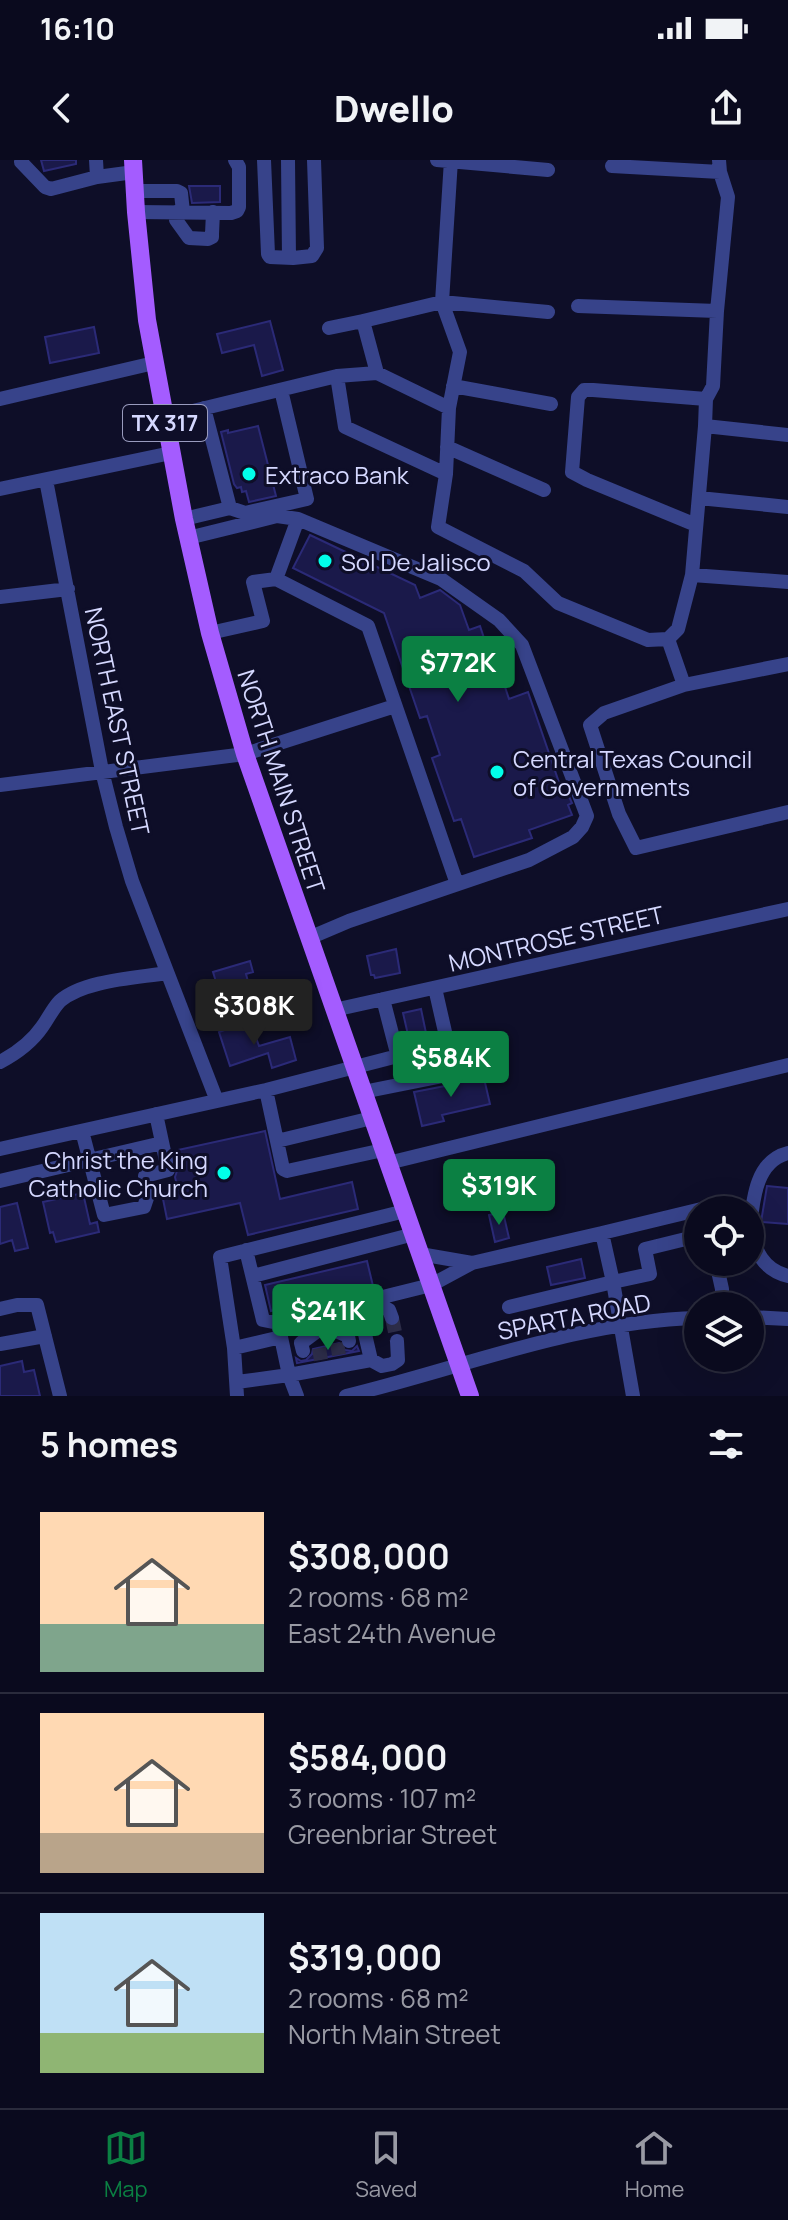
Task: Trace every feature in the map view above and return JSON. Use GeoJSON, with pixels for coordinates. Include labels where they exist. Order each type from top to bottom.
{"type":"FeatureCollection","features":[{"type":"Feature","properties":{"kind":"main road","name":"NORTH MAIN STREET"},"geometry":{"type":"LineString","coordinates":[[134,166],[143,292],[154,363],[210,633],[245,754],[470,1396]]}},
{"type":"Feature","properties":{"kind":"street"},"geometry":{"type":"LineString","coordinates":[[96,160],[97,177]]}},
{"type":"Feature","properties":{"kind":"street"},"geometry":{"type":"LineString","coordinates":[[136,212],[237,211],[239,167],[235,160]]}},
{"type":"Feature","properties":{"kind":"street"},"geometry":{"type":"LineString","coordinates":[[264,160],[268,254],[270,257],[289,258],[312,256],[317,248],[314,160]]}},
{"type":"Feature","properties":{"kind":"street"},"geometry":{"type":"LineString","coordinates":[[288,160],[289,258]]}},
{"type":"Feature","properties":{"kind":"street"},"geometry":{"type":"LineString","coordinates":[[548,170],[446,160],[442,302],[460,352],[449,408],[446,474],[438,527],[524,571],[558,603],[648,640],[668,639],[678,629],[692,575],[706,399],[713,386],[728,197],[720,166],[612,166]]}},
{"type":"Feature","properties":{"kind":"street"},"geometry":{"type":"LineString","coordinates":[[21,162],[45,187],[51,189],[134,166]]}},
{"type":"Feature","properties":{"kind":"street"},"geometry":{"type":"LineString","coordinates":[[135,191],[181,193],[183,198],[176,220],[189,238],[212,237],[213,212]]}},
{"type":"Feature","properties":{"kind":"street"},"geometry":{"type":"LineString","coordinates":[[329,328],[442,302],[548,312]]}},
{"type":"Feature","properties":{"kind":"street"},"geometry":{"type":"LineString","coordinates":[[578,306],[717,311]]}},
{"type":"Feature","properties":{"kind":"street"},"geometry":{"type":"LineString","coordinates":[[363,321],[377,373]]}},
{"type":"Feature","properties":{"kind":"street"},"geometry":{"type":"LineString","coordinates":[[0,399],[154,363]]}},
{"type":"Feature","properties":{"kind":"street"},"geometry":{"type":"LineString","coordinates":[[164,418],[337,376],[377,373],[449,408]]}},
{"type":"Feature","properties":{"kind":"street"},"geometry":{"type":"LineString","coordinates":[[337,376],[345,427],[446,474]]}},
{"type":"Feature","properties":{"kind":"street"},"geometry":{"type":"LineString","coordinates":[[453,386],[551,404]]}},
{"type":"Feature","properties":{"kind":"street"},"geometry":{"type":"LineString","coordinates":[[184,519],[230,508],[245,513],[307,499],[281,390]]}},
{"type":"Feature","properties":{"kind":"street"},"geometry":{"type":"LineString","coordinates":[[696,525],[572,472],[574,442],[578,397],[584,390],[706,399]]}},
{"type":"Feature","properties":{"kind":"street"},"geometry":{"type":"LineString","coordinates":[[204,408],[230,508]]}},
{"type":"Feature","properties":{"kind":"street"},"geometry":{"type":"LineString","coordinates":[[705,426],[788,435]]}},
{"type":"Feature","properties":{"kind":"street"},"geometry":{"type":"LineString","coordinates":[[447,447],[544,490]]}},
{"type":"Feature","properties":{"kind":"street"},"geometry":{"type":"LineString","coordinates":[[0,489],[171,453]]}},
{"type":"Feature","properties":{"kind":"street","name":"NORTH EAST STREET"},"geometry":{"type":"LineString","coordinates":[[46,480],[102,771],[132,881],[217,1101]]}},
{"type":"Feature","properties":{"kind":"street"},"geometry":{"type":"LineString","coordinates":[[699,498],[788,507]]}},
{"type":"Feature","properties":{"kind":"street"},"geometry":{"type":"LineString","coordinates":[[188,538],[277,516],[298,519],[441,579],[499,620],[522,645],[587,816],[573,837],[529,860],[349,921],[309,938]]}},
{"type":"Feature","properties":{"kind":"street"},"geometry":{"type":"LineString","coordinates":[[276,579],[298,519]]}},
{"type":"Feature","properties":{"kind":"street"},"geometry":{"type":"LineString","coordinates":[[692,575],[788,582]]}},
{"type":"Feature","properties":{"kind":"street"},"geometry":{"type":"LineString","coordinates":[[210,633],[263,621],[253,582],[276,579],[368,626],[457,884]]}},
{"type":"Feature","properties":{"kind":"street"},"geometry":{"type":"LineString","coordinates":[[0,597],[68,589]]}},
{"type":"Feature","properties":{"kind":"street"},"geometry":{"type":"LineString","coordinates":[[668,639],[684,685]]}},
{"type":"Feature","properties":{"kind":"street"},"geometry":{"type":"LineString","coordinates":[[788,664],[684,685],[604,713],[590,725],[619,814],[636,848],[788,812]]}},
{"type":"Feature","properties":{"kind":"street"},"geometry":{"type":"LineString","coordinates":[[0,785],[245,754],[395,706]]}},
{"type":"Feature","properties":{"kind":"street","name":"MONTROSE STREET"},"geometry":{"type":"LineString","coordinates":[[334,1010],[788,909]]}},
{"type":"Feature","properties":{"kind":"street"},"geometry":{"type":"LineString","coordinates":[[0,1062],[19,1052],[40,1031],[58,1003],[72,993],[106,983],[167,973]]}},
{"type":"Feature","properties":{"kind":"street"},"geometry":{"type":"LineString","coordinates":[[363,1092],[448,1075],[453,1067],[435,988]]}},
{"type":"Feature","properties":{"kind":"street"},"geometry":{"type":"LineString","coordinates":[[383,999],[402,1085]]}},
{"type":"Feature","properties":{"kind":"street"},"geometry":{"type":"LineString","coordinates":[[0,1149],[266,1090],[394,1057]]}},
{"type":"Feature","properties":{"kind":"street"},"geometry":{"type":"LineString","coordinates":[[266,1090],[283,1169],[287,1171],[386,1156],[788,1065]]}},
{"type":"Feature","properties":{"kind":"street"},"geometry":{"type":"LineString","coordinates":[[82,1131],[104,1215],[121,1213],[144,1207],[148,1195],[145,1176],[168,1170],[156,1114]]}},
{"type":"Feature","properties":{"kind":"street"},"geometry":{"type":"LineString","coordinates":[[277,1141],[372,1118]]}},
{"type":"Feature","properties":{"kind":"street"},"geometry":{"type":"LineString","coordinates":[[0,1181],[162,1143]]}},
{"type":"Feature","properties":{"kind":"street"},"geometry":{"type":"LineString","coordinates":[[753,1196],[762,1173],[778,1156],[788,1153]]}},
{"type":"Feature","properties":{"kind":"street"},"geometry":{"type":"LineString","coordinates":[[405,1211],[220,1257],[237,1389],[289,1375],[328,1349],[359,1308],[431,1285],[472,1263],[684,1213]]}},
{"type":"Feature","properties":{"kind":"street"},"geometry":{"type":"LineString","coordinates":[[602,1233],[633,1396]]}},
{"type":"Feature","properties":{"kind":"street"},"geometry":{"type":"LineString","coordinates":[[253,1276],[414,1234]]}},
{"type":"Feature","properties":{"kind":"street"},"geometry":{"type":"LineString","coordinates":[[509,1307],[650,1274],[645,1249],[684,1239]]}},
{"type":"Feature","properties":{"kind":"street"},"geometry":{"type":"LineString","coordinates":[[246,1250],[263,1320],[328,1349],[371,1360],[382,1366],[398,1360],[397,1341]]}},
{"type":"Feature","properties":{"kind":"street"},"geometry":{"type":"LineString","coordinates":[[420,1254],[472,1263]]}},
{"type":"Feature","properties":{"kind":"street"},"geometry":{"type":"LineString","coordinates":[[764,1262],[788,1276]]}},
{"type":"Feature","properties":{"kind":"street"},"geometry":{"type":"LineString","coordinates":[[0,1309],[37,1305],[60,1396]]}},
{"type":"Feature","properties":{"kind":"street"},"geometry":{"type":"LineString","coordinates":[[359,1308],[380,1306],[389,1310],[392,1318]]}},
{"type":"Feature","properties":{"kind":"street"},"geometry":{"type":"LineString","coordinates":[[359,1308],[371,1360]]}},
{"type":"Feature","properties":{"kind":"street"},"geometry":{"type":"LineString","coordinates":[[764,1318],[788,1319]]}},
{"type":"Feature","properties":{"kind":"street","name":"SPARTA ROAD"},"geometry":{"type":"LineString","coordinates":[[346,1396],[547,1341],[619,1326],[684,1319]]}},
{"type":"Feature","properties":{"kind":"street"},"geometry":{"type":"LineString","coordinates":[[234,1348],[280,1330]]}},
{"type":"Feature","properties":{"kind":"street"},"geometry":{"type":"LineString","coordinates":[[280,1330],[289,1375],[297,1396]]}},
{"type":"Feature","properties":{"kind":"street"},"geometry":{"type":"LineString","coordinates":[[0,1344],[45,1336]]}},
{"type":"Feature","properties":{"kind":"building"},"geometry":{"type":"Polygon","coordinates":[[[41,160],[76,160],[76,164],[44,171],[41,160]]]}},
{"type":"Feature","properties":{"kind":"building"},"geometry":{"type":"Polygon","coordinates":[[[189,186],[220,186],[220,202],[192,203],[189,186]]]}},
{"type":"Feature","properties":{"kind":"building"},"geometry":{"type":"Polygon","coordinates":[[[270,321],[283,370],[262,376],[254,345],[222,353],[217,334],[270,321]]]}},
{"type":"Feature","properties":{"kind":"building"},"geometry":{"type":"Polygon","coordinates":[[[94,327],[99,353],[50,363],[45,337],[94,327]]]}},
{"type":"Feature","properties":{"kind":"building","name":"Extraco Bank"},"geometry":{"type":"Polygon","coordinates":[[[258,426],[276,496],[249,502],[246,491],[242,492],[241,487],[237,488],[234,484],[221,432],[258,426]]]}},
{"type":"Feature","properties":{"kind":"building"},"geometry":{"type":"Polygon","coordinates":[[[310,535],[415,585],[420,598],[440,590],[460,605],[469,630],[480,626],[488,650],[492,648],[509,699],[528,692],[563,794],[567,792],[572,803],[568,805],[572,815],[529,830],[532,838],[474,857],[461,819],[454,821],[432,758],[440,755],[427,716],[420,718],[384,613],[293,568],[310,535]]]}},
{"type":"Feature","properties":{"kind":"building"},"geometry":{"type":"Polygon","coordinates":[[[396,949],[400,973],[375,978],[371,975],[367,956],[396,949]]]}},
{"type":"Feature","properties":{"kind":"building"},"geometry":{"type":"Polygon","coordinates":[[[250,961],[253,972],[246,974],[251,993],[242,996],[245,1005],[225,1011],[213,972],[250,961]]]}},
{"type":"Feature","properties":{"kind":"building"},"geometry":{"type":"Polygon","coordinates":[[[421,1009],[431,1057],[414,1061],[403,1013],[421,1009]]]}},
{"type":"Feature","properties":{"kind":"building"},"geometry":{"type":"Polygon","coordinates":[[[250,1021],[259,1046],[290,1037],[296,1060],[272,1068],[268,1053],[230,1066],[219,1032],[250,1021]]]}},
{"type":"Feature","properties":{"kind":"building"},"geometry":{"type":"Polygon","coordinates":[[[483,1074],[490,1104],[442,1115],[444,1121],[422,1126],[414,1092],[483,1074]]]}},
{"type":"Feature","properties":{"kind":"building","name":"Christ the King Catholic Church"},"geometry":{"type":"Polygon","coordinates":[[[265,1131],[280,1199],[352,1182],[358,1209],[248,1235],[240,1203],[167,1219],[162,1194],[178,1190],[175,1177],[178,1168],[182,1167],[178,1150],[265,1131]]]}},
{"type":"Feature","properties":{"kind":"building"},"geometry":{"type":"Polygon","coordinates":[[[767,1186],[788,1188],[788,1224],[764,1222],[767,1186]]]}},
{"type":"Feature","properties":{"kind":"building"},"geometry":{"type":"Polygon","coordinates":[[[83,1193],[90,1224],[97,1222],[99,1232],[56,1242],[53,1232],[50,1233],[43,1202],[83,1193]]]}},
{"type":"Feature","properties":{"kind":"building"},"geometry":{"type":"Polygon","coordinates":[[[17,1203],[28,1248],[15,1251],[12,1240],[0,1244],[0,1207],[17,1203]]]}},
{"type":"Feature","properties":{"kind":"building"},"geometry":{"type":"Polygon","coordinates":[[[503,1212],[509,1238],[495,1242],[489,1215],[503,1212]]]}},
{"type":"Feature","properties":{"kind":"building"},"geometry":{"type":"Polygon","coordinates":[[[581,1259],[585,1278],[551,1285],[547,1267],[581,1259]]]}},
{"type":"Feature","properties":{"kind":"building"},"geometry":{"type":"Polygon","coordinates":[[[367,1261],[373,1286],[271,1311],[265,1285],[367,1261]]]}},
{"type":"Feature","properties":{"kind":"building"},"geometry":{"type":"Polygon","coordinates":[[[339,1343],[345,1350],[352,1351],[357,1346],[359,1351],[297,1363],[296,1358],[306,1360],[313,1349],[339,1343]]]}},
{"type":"Feature","properties":{"kind":"building"},"geometry":{"type":"Polygon","coordinates":[[[22,1361],[24,1372],[34,1370],[40,1396],[0,1396],[0,1366],[22,1361]]]}},
{"type":"Feature","properties":{"kind":"tunnel"},"geometry":{"type":"LineString","coordinates":[[392,1318],[397,1341]]}},
{"type":"Feature","properties":{"kind":"tunnel"},"geometry":{"type":"LineString","coordinates":[[337,1343],[339,1355]]}},
{"type":"Feature","properties":{"kind":"tunnel"},"geometry":{"type":"LineString","coordinates":[[319,1348],[321,1360]]}},
{"type":"Feature","properties":{"kind":"place","name":"Extraco Bank"},"geometry":{"type":"Point","coordinates":[249,474]}},
{"type":"Feature","properties":{"kind":"place","name":"Sol De Jalisco"},"geometry":{"type":"Point","coordinates":[325,561]}},
{"type":"Feature","properties":{"kind":"place","name":"Central Texas Council of Governments"},"geometry":{"type":"Point","coordinates":[497,772]}},
{"type":"Feature","properties":{"kind":"place","name":"Christ the King Catholic Church"},"geometry":{"type":"Point","coordinates":[224,1173]}}]}
